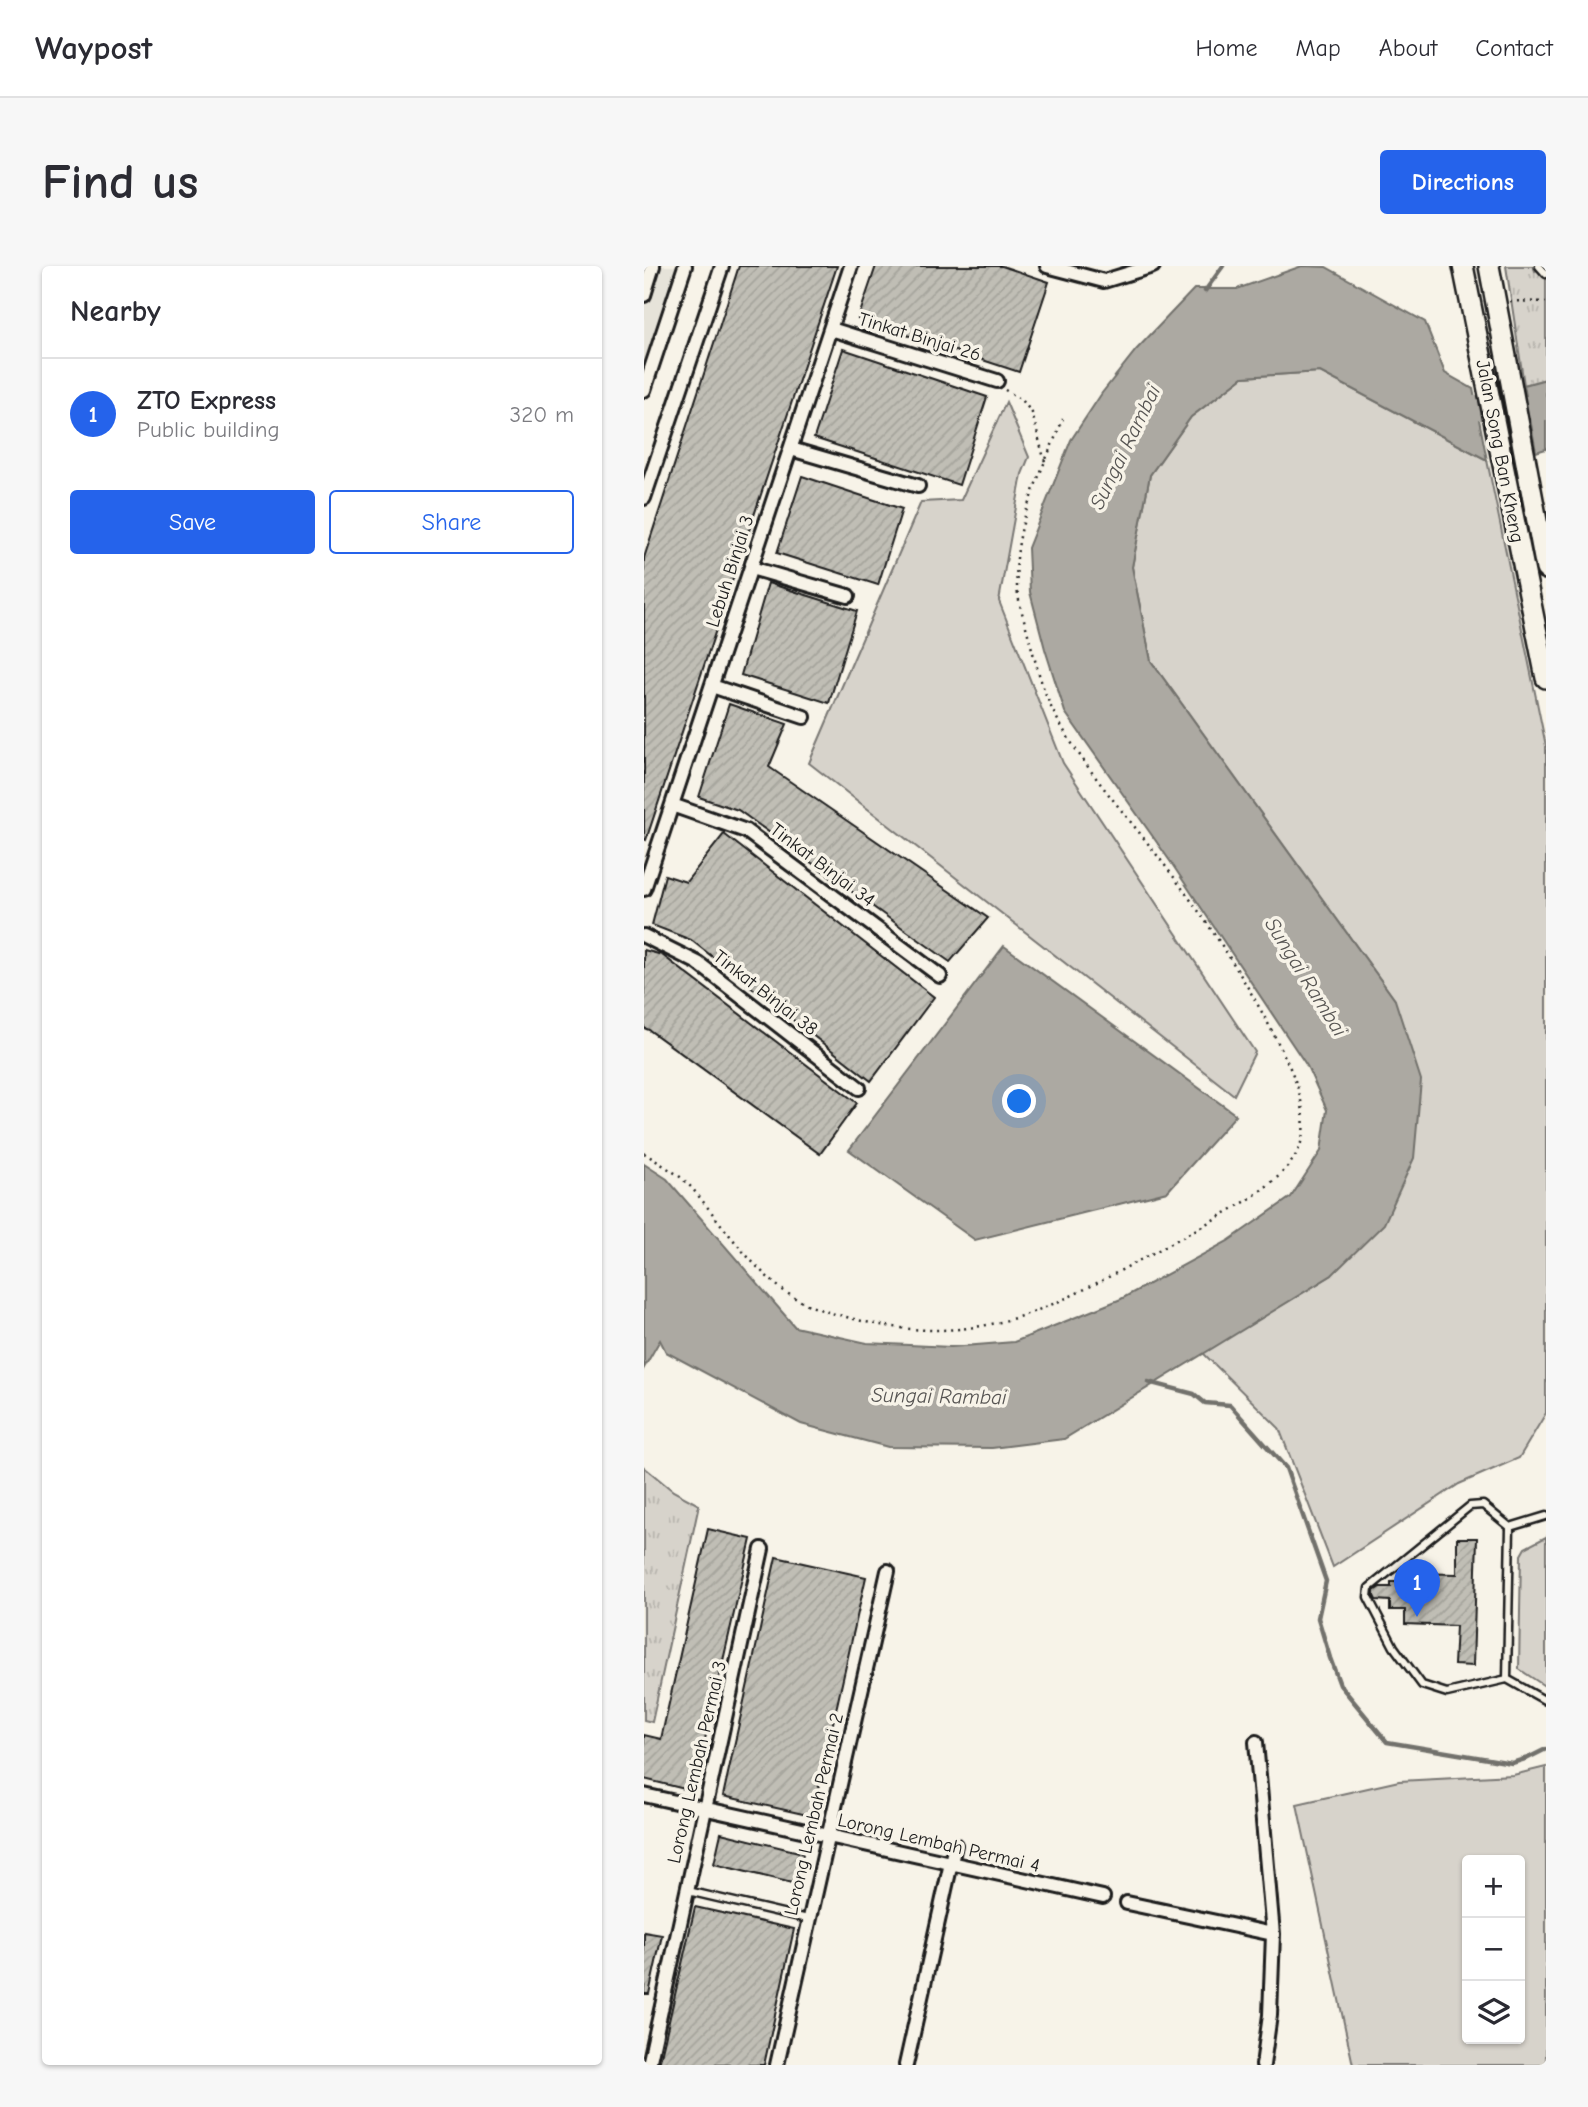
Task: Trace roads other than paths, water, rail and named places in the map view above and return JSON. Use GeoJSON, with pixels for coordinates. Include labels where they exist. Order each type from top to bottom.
{"type":"FeatureCollection","features":[{"type":"Feature","properties":{"kind":"main road","name":"Jalan Song Ban Kheng"},"geometry":{"type":"LineString","coordinates":[[1463,266],[1546,678]]}},
{"type":"Feature","properties":{"kind":"main road","name":"Jalan Song Ban Kheng"},"geometry":{"type":"LineString","coordinates":[[1489,266],[1546,569]]}},
{"type":"Feature","properties":{"kind":"street"},"geometry":{"type":"LineString","coordinates":[[644,295],[653,266]]}},
{"type":"Feature","properties":{"kind":"street"},"geometry":{"type":"LineString","coordinates":[[644,390],[685,266]]}},
{"type":"Feature","properties":{"kind":"street"},"geometry":{"type":"LineString","coordinates":[[644,498],[722,266]]}},
{"type":"Feature","properties":{"kind":"street","name":"Lebuh Binjai 3"},"geometry":{"type":"LineString","coordinates":[[644,889],[852,266]]}},
{"type":"Feature","properties":{"kind":"street"},"geometry":{"type":"LineString","coordinates":[[1047,266],[1104,281],[1153,266]]}},
{"type":"Feature","properties":{"kind":"street","name":"Tinkat Binjai 26"},"geometry":{"type":"LineString","coordinates":[[831,329],[997,381]]}},
{"type":"Feature","properties":{"kind":"street"},"geometry":{"type":"LineString","coordinates":[[791,449],[918,486]]}},
{"type":"Feature","properties":{"kind":"street"},"geometry":{"type":"LineString","coordinates":[[751,568],[848,596]]}},
{"type":"Feature","properties":{"kind":"street"},"geometry":{"type":"LineString","coordinates":[[712,685],[804,717]]}},
{"type":"Feature","properties":{"kind":"street","name":"Tinkat Binjai 34"},"geometry":{"type":"LineString","coordinates":[[672,805],[746,831],[940,976]]}},
{"type":"Feature","properties":{"kind":"street","name":"Tinkat Binjai 38"},"geometry":{"type":"LineString","coordinates":[[644,936],[698,963],[859,1088]]}},
{"type":"Feature","properties":{"kind":"street","name":"Lorong Lembah Permai 3"},"geometry":{"type":"LineString","coordinates":[[649,2065],[762,1549]]}},
{"type":"Feature","properties":{"kind":"street","name":"Lorong Lembah Permai 2"},"geometry":{"type":"LineString","coordinates":[[778,2065],[808,1920],[888,1571]]}},
{"type":"Feature","properties":{"kind":"street"},"geometry":{"type":"LineString","coordinates":[[1256,1742],[1273,1934],[1270,2015],[1263,2065]]}},
{"type":"Feature","properties":{"kind":"street","name":"Lorong Lembah Permai 4"},"geometry":{"type":"LineString","coordinates":[[644,1795],[1103,1898]]}},
{"type":"Feature","properties":{"kind":"street"},"geometry":{"type":"LineString","coordinates":[[905,2065],[955,1845]]}},
{"type":"Feature","properties":{"kind":"street"},"geometry":{"type":"LineString","coordinates":[[1127,1903],[1273,1934]]}},
{"type":"Feature","properties":{"kind":"lane"},"geometry":{"type":"LineString","coordinates":[[1539,266],[1546,274]]}},
{"type":"Feature","properties":{"kind":"lane"},"geometry":{"type":"LineString","coordinates":[[1510,1527],[1483,1505],[1469,1506],[1369,1588],[1368,1597],[1394,1647],[1422,1685],[1447,1693],[1507,1678],[1546,1701]]}},
{"type":"Feature","properties":{"kind":"lane"},"geometry":{"type":"LineString","coordinates":[[1510,1527],[1546,1516]]}},
{"type":"Feature","properties":{"kind":"lane"},"geometry":{"type":"LineString","coordinates":[[1507,1678],[1510,1527]]}},
{"type":"Feature","properties":{"kind":"lane"},"geometry":{"type":"LineString","coordinates":[[687,1891],[808,1920]]}},
{"type":"Feature","properties":{"kind":"water"},"geometry":{"type":"Polygon","coordinates":[[[1302,266],[1326,267],[1425,322],[1445,373],[1473,389],[1487,460],[1320,372],[1243,377],[1191,417],[1150,475],[1132,567],[1151,661],[1395,1000],[1421,1080],[1414,1158],[1384,1224],[1332,1275],[1064,1439],[992,1448],[888,1447],[801,1424],[666,1352],[660,1340],[644,1368],[644,1164],[667,1179],[795,1327],[867,1343],[951,1347],[1014,1342],[1121,1299],[1228,1241],[1291,1197],[1321,1151],[1327,1110],[1307,1066],[1170,861],[1065,712],[1030,592],[1028,548],[1071,440],[1102,393],[1136,350],[1194,289],[1237,289],[1302,266]]]}},
{"type":"Feature","properties":{"kind":"water"},"geometry":{"type":"Polygon","coordinates":[[[1546,379],[1546,449],[1536,452],[1524,385],[1546,379]]]}},
{"type":"Feature","properties":{"kind":"water"},"geometry":{"type":"Polygon","coordinates":[[[1004,946],[1236,1115],[1167,1192],[975,1240],[849,1150],[1004,946]]]}},
{"type":"Feature","properties":{"kind":"waterway"},"geometry":{"type":"LineString","coordinates":[[1205,291],[1223,266]]}},
{"type":"Feature","properties":{"kind":"waterway","name":"Sungai Rambai"},"geometry":{"type":"LineString","coordinates":[[1447,400],[1462,408],[1546,408]]}},
{"type":"Feature","properties":{"kind":"waterway"},"geometry":{"type":"LineString","coordinates":[[1148,1382],[1194,1394],[1205,1403],[1230,1405],[1286,1468],[1326,1581],[1318,1618],[1330,1658],[1340,1685],[1387,1742],[1512,1763],[1546,1749]]}},
{"type":"Feature","properties":{"kind":"place","name":"ZTO Express"},"geometry":{"type":"Point","coordinates":[1417,1617]}}]}
